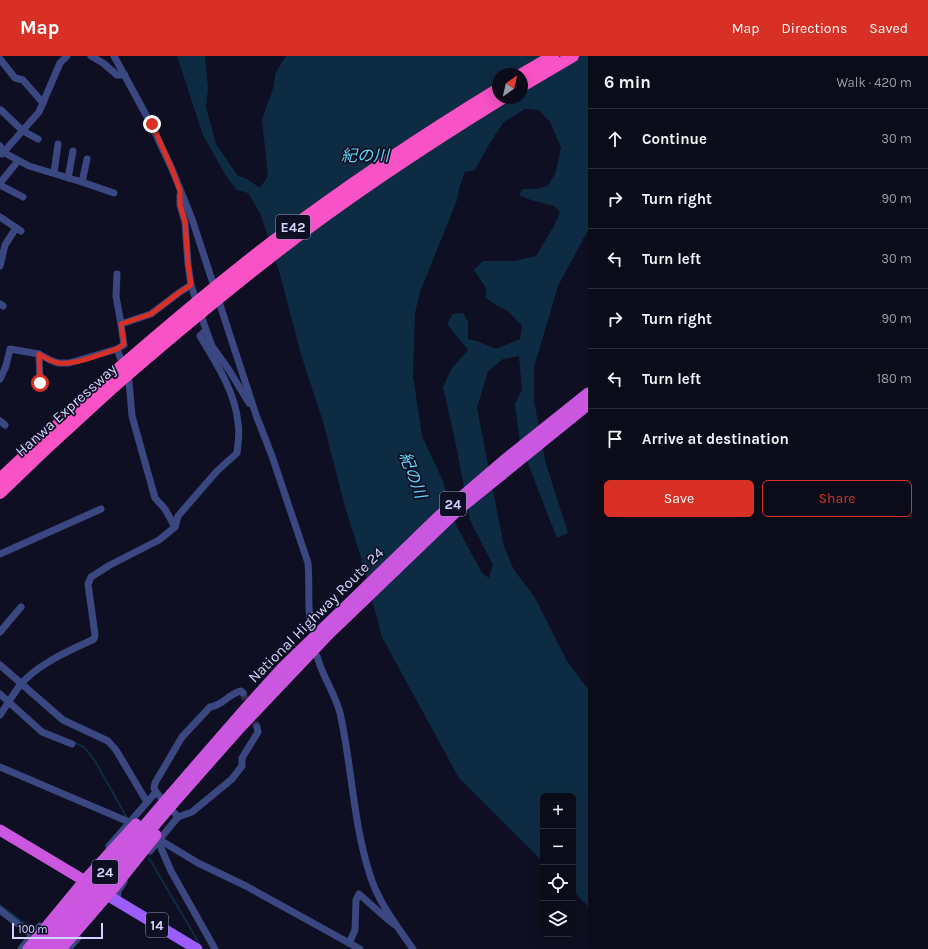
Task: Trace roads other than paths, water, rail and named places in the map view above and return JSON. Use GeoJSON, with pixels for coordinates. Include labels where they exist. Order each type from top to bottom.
{"type":"FeatureCollection","features":[{"type":"Feature","properties":{"kind":"highway"},"geometry":{"type":"LineString","coordinates":[[528,71],[553,56]]}},
{"type":"Feature","properties":{"kind":"highway"},"geometry":{"type":"LineString","coordinates":[[528,83],[574,56]]}},
{"type":"Feature","properties":{"kind":"highway","name":"Hanwa Expressway"},"geometry":{"type":"LineString","coordinates":[[0,493],[3,480],[206,294],[272,242],[338,194],[492,93]]}},
{"type":"Feature","properties":{"kind":"highway","name":"Hanwa Expressway"},"geometry":{"type":"LineString","coordinates":[[106,387],[278,251],[342,204],[406,160],[494,104]]}},
{"type":"Feature","properties":{"kind":"highway","name":"National Highway Route 24"},"geometry":{"type":"LineString","coordinates":[[50,949],[170,796],[238,730],[328,629],[439,516],[508,457],[588,393]]}},
{"type":"Feature","properties":{"kind":"highway","name":"National Highway Route 24"},"geometry":{"type":"LineString","coordinates":[[39,949],[244,710],[282,668],[328,629],[457,511],[588,405]]}},
{"type":"Feature","properties":{"kind":"highway"},"geometry":{"type":"LineString","coordinates":[[84,877],[132,823],[170,796]]}},
{"type":"Feature","properties":{"kind":"highway"},"geometry":{"type":"LineString","coordinates":[[107,895],[158,837],[170,796]]}},
{"type":"Feature","properties":{"kind":"highway","name":"24"},"geometry":{"type":"LineString","coordinates":[[0,830],[84,877],[107,895],[61,949]]}},
{"type":"Feature","properties":{"kind":"highway","name":"24"},"geometry":{"type":"LineString","coordinates":[[28,949],[84,877]]}},
{"type":"Feature","properties":{"kind":"main road","name":"14"},"geometry":{"type":"LineString","coordinates":[[107,895],[197,949]]}},
{"type":"Feature","properties":{"kind":"street"},"geometry":{"type":"LineString","coordinates":[[67,56],[60,63],[39,112],[23,131],[1,151],[29,166],[114,193]]}},
{"type":"Feature","properties":{"kind":"street"},"geometry":{"type":"LineString","coordinates":[[91,56],[103,63],[117,75],[125,76]]}},
{"type":"Feature","properties":{"kind":"street"},"geometry":{"type":"LineString","coordinates":[[114,56],[152,124],[192,219],[256,415],[272,456],[308,563],[308,608],[311,628]]}},
{"type":"Feature","properties":{"kind":"street"},"geometry":{"type":"LineString","coordinates":[[0,59],[15,78],[23,80],[43,103]]}},
{"type":"Feature","properties":{"kind":"street"},"geometry":{"type":"LineString","coordinates":[[1,110],[23,131],[38,139]]}},
{"type":"Feature","properties":{"kind":"street"},"geometry":{"type":"LineString","coordinates":[[54,173],[58,144]]}},
{"type":"Feature","properties":{"kind":"street"},"geometry":{"type":"LineString","coordinates":[[68,178],[73,151]]}},
{"type":"Feature","properties":{"kind":"street"},"geometry":{"type":"LineString","coordinates":[[82,182],[87,159]]}},
{"type":"Feature","properties":{"kind":"street"},"geometry":{"type":"LineString","coordinates":[[18,161],[0,184],[23,197]]}},
{"type":"Feature","properties":{"kind":"street"},"geometry":{"type":"LineString","coordinates":[[180,191],[180,205],[185,222],[191,285],[206,330],[212,346],[229,370],[256,415]]}},
{"type":"Feature","properties":{"kind":"street"},"geometry":{"type":"LineString","coordinates":[[0,217],[19,229],[5,245],[0,266]]}},
{"type":"Feature","properties":{"kind":"street"},"geometry":{"type":"LineString","coordinates":[[0,379],[6,366],[10,348],[39,354],[58,363],[69,363],[117,349],[124,344],[116,296],[117,274]]}},
{"type":"Feature","properties":{"kind":"street"},"geometry":{"type":"LineString","coordinates":[[121,324],[151,314],[191,285]]}},
{"type":"Feature","properties":{"kind":"street"},"geometry":{"type":"LineString","coordinates":[[0,715],[22,684],[50,661],[94,639],[95,635],[88,584],[91,577],[110,565],[159,540],[175,527],[178,516],[217,471],[237,453],[239,424],[236,412],[224,377],[200,336],[206,330]]}},
{"type":"Feature","properties":{"kind":"street"},"geometry":{"type":"LineString","coordinates":[[117,349],[129,381],[132,416],[155,498],[165,509],[175,527]]}},
{"type":"Feature","properties":{"kind":"street"},"geometry":{"type":"LineString","coordinates":[[39,354],[40,383]]}},
{"type":"Feature","properties":{"kind":"street"},"geometry":{"type":"LineString","coordinates":[[0,554],[100,509]]}},
{"type":"Feature","properties":{"kind":"street"},"geometry":{"type":"LineString","coordinates":[[0,632],[21,607]]}},
{"type":"Feature","properties":{"kind":"street"},"geometry":{"type":"LineString","coordinates":[[317,656],[324,678],[340,713],[360,829],[370,876],[384,904],[412,949]]}},
{"type":"Feature","properties":{"kind":"street"},"geometry":{"type":"LineString","coordinates":[[0,665],[63,720],[108,741],[116,750],[147,802]]}},
{"type":"Feature","properties":{"kind":"street"},"geometry":{"type":"LineString","coordinates":[[178,817],[170,796],[154,788],[155,783],[182,737],[210,707],[217,706],[236,692],[241,691],[243,693]]}},
{"type":"Feature","properties":{"kind":"street"},"geometry":{"type":"LineString","coordinates":[[0,694],[10,700],[42,732],[72,744]]}},
{"type":"Feature","properties":{"kind":"street"},"geometry":{"type":"LineString","coordinates":[[117,901],[118,891],[147,854],[158,837],[178,817],[192,812],[232,779],[242,766],[242,758],[258,732],[257,727]]}},
{"type":"Feature","properties":{"kind":"street"},"geometry":{"type":"LineString","coordinates":[[0,767],[132,823],[147,802],[170,796]]}},
{"type":"Feature","properties":{"kind":"street"},"geometry":{"type":"LineString","coordinates":[[158,837],[198,863],[246,886],[359,949]]}},
{"type":"Feature","properties":{"kind":"street"},"geometry":{"type":"LineString","coordinates":[[158,837],[171,872],[215,949]]}},
{"type":"Feature","properties":{"kind":"street"},"geometry":{"type":"LineString","coordinates":[[20,949],[84,877]]}},
{"type":"Feature","properties":{"kind":"street"},"geometry":{"type":"LineString","coordinates":[[349,943],[355,930],[356,900],[359,894],[397,926]]}},
{"type":"Feature","properties":{"kind":"street"},"geometry":{"type":"LineString","coordinates":[[68,949],[98,914],[107,895]]}},
{"type":"Feature","properties":{"kind":"street"},"geometry":{"type":"LineString","coordinates":[[0,910],[32,935]]}},
{"type":"Feature","properties":{"kind":"water","name":"紀の川"},"geometry":{"type":"Polygon","coordinates":[[[177,56],[205,56],[208,88],[206,107],[216,144],[238,176],[245,178],[260,188],[268,176],[262,119],[274,86],[275,74],[286,56],[588,56],[588,230],[558,286],[534,367],[534,401],[546,464],[568,533],[557,538],[520,443],[515,404],[522,389],[519,356],[503,359],[488,371],[477,408],[504,547],[514,570],[534,596],[568,663],[588,689],[588,906],[576,894],[576,793],[540,793],[540,859],[459,778],[382,637],[360,554],[345,507],[324,425],[301,354],[279,271],[260,213],[248,193],[237,190],[226,176],[203,135],[177,56]],[[525,109],[504,122],[491,141],[475,170],[465,172],[458,192],[457,200],[420,292],[415,313],[413,376],[422,436],[442,479],[457,527],[482,573],[489,578],[493,565],[470,520],[456,445],[443,387],[452,368],[468,350],[447,324],[453,314],[463,313],[468,322],[468,339],[496,349],[520,339],[522,326],[509,312],[486,298],[486,288],[474,270],[483,261],[514,261],[536,256],[554,226],[560,212],[554,206],[519,195],[523,189],[536,189],[548,186],[556,172],[561,147],[550,122],[539,110],[525,109]]]}},
{"type":"Feature","properties":{"kind":"waterway"},"geometry":{"type":"LineString","coordinates":[[73,742],[84,747],[95,761],[127,818]]}},
{"type":"Feature","properties":{"kind":"waterway"},"geometry":{"type":"LineString","coordinates":[[149,858],[199,943]]}},
{"type":"Feature","properties":{"kind":"waterway"},"geometry":{"type":"LineString","coordinates":[[0,905],[31,928]]}},
{"type":"Feature","properties":{"kind":"tunnel"},"geometry":{"type":"LineString","coordinates":[[243,693],[257,727]]}}]}
